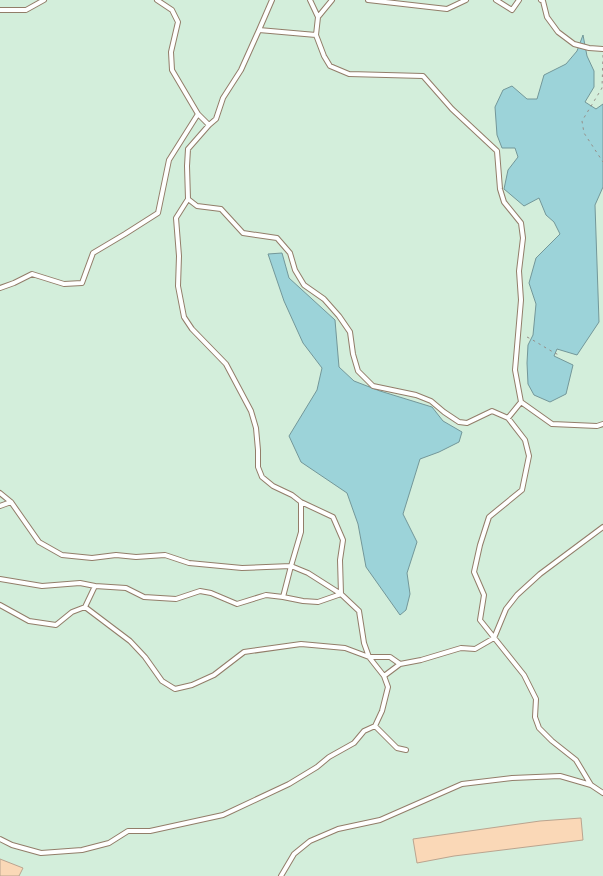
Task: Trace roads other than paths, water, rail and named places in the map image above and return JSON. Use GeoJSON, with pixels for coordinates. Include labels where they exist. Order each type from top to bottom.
{"type":"FeatureCollection","features":[{"type":"Feature","properties":{"kind":"lane"},"geometry":{"type":"LineString","coordinates":[[0,10],[26,10],[44,0]]}},
{"type":"Feature","properties":{"kind":"lane"},"geometry":{"type":"LineString","coordinates":[[157,0],[172,10],[178,22],[171,52],[172,70],[198,114],[209,125]]}},
{"type":"Feature","properties":{"kind":"lane"},"geometry":{"type":"LineString","coordinates":[[272,0],[241,70],[223,98],[216,119],[188,149],[188,199],[176,218],[179,256],[178,286],[184,317],[192,329],[226,364],[251,411],[256,428],[258,467],[262,477],[273,486],[292,495],[301,502],[333,517],[343,540],[340,560],[341,594]]}},
{"type":"Feature","properties":{"kind":"lane"},"geometry":{"type":"LineString","coordinates":[[310,0],[318,17],[316,35],[330,66],[348,74],[423,76],[452,109],[497,151],[500,189],[504,202],[521,223],[523,238],[519,271],[521,300],[516,370],[521,402],[552,424],[596,426],[603,424]]}},
{"type":"Feature","properties":{"kind":"lane"},"geometry":{"type":"LineString","coordinates":[[318,17],[332,0]]}},
{"type":"Feature","properties":{"kind":"lane"},"geometry":{"type":"LineString","coordinates":[[368,0],[447,9],[466,0]]}},
{"type":"Feature","properties":{"kind":"lane"},"geometry":{"type":"LineString","coordinates":[[496,0],[512,10],[519,0]]}},
{"type":"Feature","properties":{"kind":"lane"},"geometry":{"type":"LineString","coordinates":[[542,0],[547,17],[558,32],[574,44],[603,49]]}},
{"type":"Feature","properties":{"kind":"lane"},"geometry":{"type":"LineString","coordinates":[[259,30],[316,35]]}},
{"type":"Feature","properties":{"kind":"lane"},"geometry":{"type":"LineString","coordinates":[[0,288],[32,274],[64,284],[82,282],[93,254],[158,213],[169,160],[198,114]]}},
{"type":"Feature","properties":{"kind":"lane"},"geometry":{"type":"LineString","coordinates":[[188,199],[197,206],[222,209],[243,233],[277,238],[290,253],[295,270],[304,284],[324,299],[350,332],[358,371],[373,386],[431,400],[459,422],[468,423],[492,411],[508,418],[525,440],[529,456],[522,490],[489,517],[480,545],[474,572],[484,595],[480,620],[524,675],[536,699],[535,717],[539,728],[576,760],[591,785]]}},
{"type":"Feature","properties":{"kind":"lane"},"geometry":{"type":"LineString","coordinates":[[508,418],[521,402]]}},
{"type":"Feature","properties":{"kind":"lane"},"geometry":{"type":"LineString","coordinates":[[0,493],[11,502],[39,542],[62,555],[92,558],[116,554],[136,557],[165,555],[189,563],[242,568],[291,566],[308,573],[341,594],[358,611],[364,643],[369,657],[384,676],[388,687],[382,711],[375,726],[364,731],[354,743],[289,784],[223,815],[150,831],[128,831],[110,843],[82,850],[41,853],[0,839]]}},
{"type":"Feature","properties":{"kind":"lane"},"geometry":{"type":"LineString","coordinates":[[0,506],[11,502]]}},
{"type":"Feature","properties":{"kind":"lane"},"geometry":{"type":"LineString","coordinates":[[283,597],[302,532],[301,502]]}},
{"type":"Feature","properties":{"kind":"lane"},"geometry":{"type":"LineString","coordinates":[[384,676],[400,664],[461,648],[476,649],[494,638],[506,609],[517,595],[540,574],[603,527]]}},
{"type":"Feature","properties":{"kind":"lane"},"geometry":{"type":"LineString","coordinates":[[0,580],[42,586],[80,582],[96,586],[126,588],[144,597],[176,599],[200,591],[211,593],[237,604],[266,595],[303,602],[318,602],[341,594]]}},
{"type":"Feature","properties":{"kind":"lane"},"geometry":{"type":"LineString","coordinates":[[0,605],[29,621],[56,625],[72,612],[85,607],[96,586]]}},
{"type":"Feature","properties":{"kind":"lane"},"geometry":{"type":"LineString","coordinates":[[85,607],[130,641],[145,657],[162,681],[174,689],[192,685],[214,675],[244,652],[301,644],[345,648],[369,657],[390,657],[400,664]]}},
{"type":"Feature","properties":{"kind":"lane"},"geometry":{"type":"LineString","coordinates":[[375,726],[397,748],[406,750]]}},
{"type":"Feature","properties":{"kind":"lane"},"geometry":{"type":"LineString","coordinates":[[281,876],[294,854],[310,841],[338,829],[380,820],[462,784],[512,778],[560,776],[591,785],[603,793]]}},
{"type":"Feature","properties":{"kind":"water"},"geometry":{"type":"Polygon","coordinates":[[[583,35],[587,56],[594,71],[594,87],[585,102],[596,109],[603,104],[603,187],[595,205],[599,322],[577,355],[557,349],[554,356],[573,365],[566,394],[550,402],[534,395],[528,384],[528,345],[533,335],[536,304],[529,283],[536,258],[560,234],[554,222],[546,215],[539,198],[524,206],[504,189],[508,170],[518,157],[515,148],[502,148],[497,135],[495,107],[503,90],[512,86],[527,99],[537,99],[544,75],[566,64],[577,51],[583,35]]]}},
{"type":"Feature","properties":{"kind":"water"},"geometry":{"type":"Polygon","coordinates":[[[282,253],[289,278],[335,320],[339,367],[354,381],[432,407],[443,421],[462,432],[459,442],[420,459],[403,514],[417,542],[407,573],[410,594],[406,610],[400,615],[366,567],[358,524],[347,493],[301,462],[289,436],[317,390],[322,368],[303,343],[284,301],[268,254],[282,253]]]}}]}
